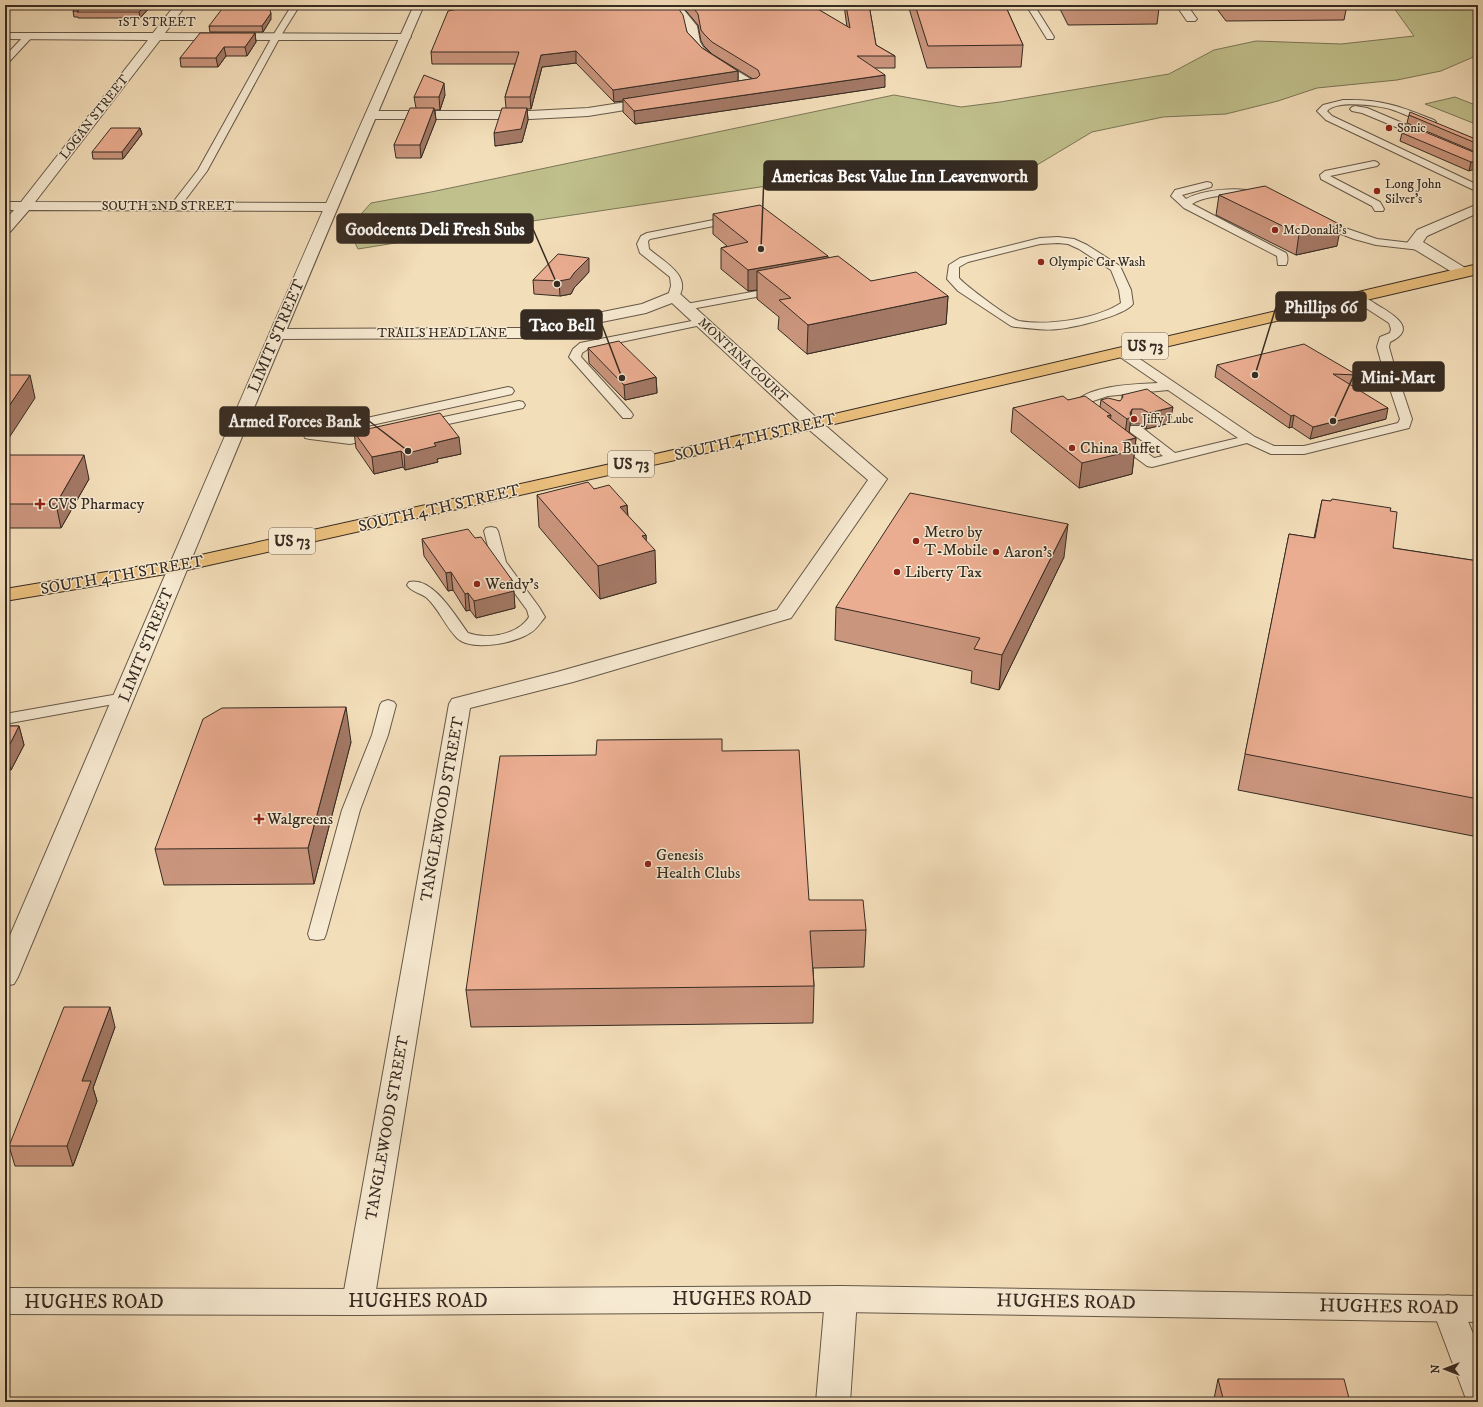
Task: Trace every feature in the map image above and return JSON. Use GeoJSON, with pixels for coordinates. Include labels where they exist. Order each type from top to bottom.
{"type":"FeatureCollection","features":[{"type":"Feature","properties":{"kind":"highway","name":"SOUTH 4TH STREET"},"geometry":{"type":"LineString","coordinates":[[5,595],[178,566],[813,424],[1478,269]]}},
{"type":"Feature","properties":{"kind":"street","name":"LOGAN STREET"},"geometry":{"type":"LineString","coordinates":[[5,229],[25,206],[181,5]]}},
{"type":"Feature","properties":{"kind":"street","name":"LIMIT STREET"},"geometry":{"type":"LineString","coordinates":[[5,977],[124,698],[178,566],[278,334],[330,207],[419,5]]}},
{"type":"Feature","properties":{"kind":"street"},"geometry":{"type":"LineString","coordinates":[[674,5],[691,26],[694,43],[699,49],[707,57],[753,86],[738,89]]}},
{"type":"Feature","properties":{"kind":"street"},"geometry":{"type":"LineString","coordinates":[[1181,5],[1191,19]]}},
{"type":"Feature","properties":{"kind":"street","name":"1ST STREET"},"geometry":{"type":"LineString","coordinates":[[5,36],[158,35],[405,37]]}},
{"type":"Feature","properties":{"kind":"street"},"geometry":{"type":"LineString","coordinates":[[371,115],[530,115],[588,112],[664,100]]}},
{"type":"Feature","properties":{"kind":"street","name":"SOUTH 2ND STREET"},"geometry":{"type":"LineString","coordinates":[[5,206],[330,207]]}},
{"type":"Feature","properties":{"kind":"street"},"geometry":{"type":"LineString","coordinates":[[1462,272],[1414,243],[1422,233],[1478,208]]}},
{"type":"Feature","properties":{"kind":"street","name":"TRAILS HEAD LANE"},"geometry":{"type":"LineString","coordinates":[[278,334],[523,333],[680,302]]}},
{"type":"Feature","properties":{"kind":"street","name":"MONTANA COURT"},"geometry":{"type":"LineString","coordinates":[[680,302],[813,424]]}},
{"type":"Feature","properties":{"kind":"street","name":"TANGLEWOOD STREET"},"geometry":{"type":"LineString","coordinates":[[358,1302],[460,704],[784,614],[878,479],[813,424]]}},
{"type":"Feature","properties":{"kind":"street"},"geometry":{"type":"LineString","coordinates":[[833,1402],[841,1299]]}},
{"type":"Feature","properties":{"kind":"street","name":"HUGHES ROAD"},"geometry":{"type":"LineString","coordinates":[[5,1301],[358,1302],[841,1299],[1463,1308]]}},
{"type":"Feature","properties":{"kind":"street"},"geometry":{"type":"LineString","coordinates":[[1463,1308],[1478,1389]]}},
{"type":"Feature","properties":{"kind":"lane"},"geometry":{"type":"LineString","coordinates":[[175,206],[202,171],[276,37],[296,5]]}},
{"type":"Feature","properties":{"kind":"lane"},"geometry":{"type":"LineString","coordinates":[[1030,5],[1050,38]]}},
{"type":"Feature","properties":{"kind":"lane"},"geometry":{"type":"LineString","coordinates":[[5,61],[29,36]]}},
{"type":"Feature","properties":{"kind":"lane"},"geometry":{"type":"LineString","coordinates":[[1443,127],[1395,107],[1370,103],[1346,102],[1326,106],[1322,111],[1329,118],[1478,188]]}},
{"type":"Feature","properties":{"kind":"lane"},"geometry":{"type":"LineString","coordinates":[[1403,153],[1403,145],[1398,141],[1338,115],[1337,112],[1349,108],[1364,110],[1435,140]]}},
{"type":"Feature","properties":{"kind":"lane"},"geometry":{"type":"LineString","coordinates":[[1374,164],[1328,173],[1325,175],[1326,179],[1376,204],[1379,209]]}},
{"type":"Feature","properties":{"kind":"lane"},"geometry":{"type":"LineString","coordinates":[[1460,180],[1478,176]]}},
{"type":"Feature","properties":{"kind":"lane"},"geometry":{"type":"LineString","coordinates":[[1264,195],[1248,192],[1224,192],[1191,200],[1187,203],[1188,206],[1282,255],[1282,263]]}},
{"type":"Feature","properties":{"kind":"lane"},"geometry":{"type":"LineString","coordinates":[[746,216],[646,236],[641,245],[644,251],[675,276],[680,302],[786,289]]}},
{"type":"Feature","properties":{"kind":"lane"},"geometry":{"type":"LineString","coordinates":[[1312,216],[1358,237],[1376,242],[1420,247]]}},
{"type":"Feature","properties":{"kind":"lane"},"geometry":{"type":"LineString","coordinates":[[1040,241],[1070,241],[1083,247],[1116,268],[1125,290],[1127,304],[1118,310],[1086,320],[1058,326],[1015,324],[962,289],[953,279],[954,265],[964,260],[1040,241]]}},
{"type":"Feature","properties":{"kind":"lane"},"geometry":{"type":"LineString","coordinates":[[1356,297],[1389,316],[1394,321],[1397,329],[1394,335],[1384,340],[1383,347],[1390,372]]}},
{"type":"Feature","properties":{"kind":"lane"},"geometry":{"type":"LineString","coordinates":[[627,415],[576,358],[576,353],[579,349],[584,346],[702,322]]}},
{"type":"Feature","properties":{"kind":"lane"},"geometry":{"type":"LineString","coordinates":[[1121,352],[1248,439],[1271,450],[1304,450],[1404,425],[1406,420],[1396,390]]}},
{"type":"Feature","properties":{"kind":"lane"},"geometry":{"type":"LineString","coordinates":[[1095,421],[1082,411],[1080,404],[1082,400],[1111,391],[1171,386]]}},
{"type":"Feature","properties":{"kind":"lane"},"geometry":{"type":"LineString","coordinates":[[388,432],[350,440],[310,435],[508,392]]}},
{"type":"Feature","properties":{"kind":"lane"},"geometry":{"type":"LineString","coordinates":[[1093,396],[1103,404]]}},
{"type":"Feature","properties":{"kind":"lane"},"geometry":{"type":"LineString","coordinates":[[412,427],[520,405]]}},
{"type":"Feature","properties":{"kind":"lane"},"geometry":{"type":"LineString","coordinates":[[1135,429],[1173,458]]}},
{"type":"Feature","properties":{"kind":"lane"},"geometry":{"type":"LineString","coordinates":[[1108,430],[1152,463],[1248,439]]}},
{"type":"Feature","properties":{"kind":"lane"},"geometry":{"type":"LineString","coordinates":[[414,585],[432,595],[463,636],[469,640],[488,641],[523,632],[530,628],[537,617],[534,610],[499,562],[491,531]]}},
{"type":"Feature","properties":{"kind":"lane"},"geometry":{"type":"LineString","coordinates":[[5,719],[124,698]]}},
{"type":"Feature","properties":{"kind":"lane"},"geometry":{"type":"LineString","coordinates":[[317,934],[351,810],[380,735],[388,705]]}},
{"type":"Feature","properties":{"kind":"green space"},"geometry":{"type":"Polygon","coordinates":[[[1478,5],[1478,55],[1441,71],[1397,80],[1317,88],[1278,101],[1226,114],[1163,117],[1092,132],[1037,165],[1008,178],[912,184],[832,183],[767,186],[358,249],[352,237],[353,223],[371,203],[431,192],[894,95],[961,107],[1000,102],[1169,74],[1214,50],[1256,41],[1341,44],[1414,36],[1394,8],[1478,5]]]}},
{"type":"Feature","properties":{"kind":"green space"},"geometry":{"type":"Polygon","coordinates":[[[1455,97],[1478,106],[1478,125],[1425,104],[1455,97]]]}},
{"type":"Feature","properties":{"kind":"building"},"geometry":{"type":"Polygon","coordinates":[[[79,5],[146,5],[139,12],[73,11],[79,5]]]}},
{"type":"Feature","properties":{"kind":"building"},"geometry":{"type":"Polygon","coordinates":[[[225,5],[268,5],[271,13],[262,26],[209,26],[225,5]]]}},
{"type":"Feature","properties":{"kind":"building"},"geometry":{"type":"Polygon","coordinates":[[[465,5],[676,5],[683,15],[687,32],[702,48],[738,71],[613,90],[576,51],[541,55],[530,97],[505,97],[519,52],[431,52],[448,11],[467,7],[465,5]]]}},
{"type":"Feature","properties":{"kind":"building"},"geometry":{"type":"Polygon","coordinates":[[[691,5],[811,5],[850,28],[846,5],[869,5],[876,45],[895,56],[857,56],[885,75],[634,111],[623,99],[757,78],[760,75],[758,70],[712,42],[704,34],[701,30],[698,14],[691,5]]]}},
{"type":"Feature","properties":{"kind":"building"},"geometry":{"type":"Polygon","coordinates":[[[915,5],[1005,5],[1023,45],[928,46],[915,5]]]}},
{"type":"Feature","properties":{"kind":"building"},"geometry":{"type":"Polygon","coordinates":[[[1068,5],[1157,5],[1159,8],[1070,9],[1068,5]]]}},
{"type":"Feature","properties":{"kind":"building"},"geometry":{"type":"Polygon","coordinates":[[[200,33],[255,33],[245,47],[224,47],[216,58],[180,58],[200,33]]]}},
{"type":"Feature","properties":{"kind":"building"},"geometry":{"type":"Polygon","coordinates":[[[424,75],[444,83],[439,97],[414,97],[424,75]]]}},
{"type":"Feature","properties":{"kind":"building"},"geometry":{"type":"Polygon","coordinates":[[[410,108],[434,108],[420,145],[394,145],[410,108]]]}},
{"type":"Feature","properties":{"kind":"building"},"geometry":{"type":"Polygon","coordinates":[[[502,108],[527,108],[521,129],[494,133],[502,108]]]}},
{"type":"Feature","properties":{"kind":"building"},"geometry":{"type":"Polygon","coordinates":[[[1410,112],[1478,140],[1478,144],[1409,115],[1410,112]]]}},
{"type":"Feature","properties":{"kind":"building"},"geometry":{"type":"Polygon","coordinates":[[[1406,124],[1478,154],[1478,161],[1471,162],[1402,133],[1406,124]]]}},
{"type":"Feature","properties":{"kind":"building"},"geometry":{"type":"Polygon","coordinates":[[[111,128],[140,128],[122,152],[92,152],[111,128]]]}},
{"type":"Feature","properties":{"kind":"building"},"geometry":{"type":"Polygon","coordinates":[[[1265,186],[1341,225],[1299,234],[1219,195],[1265,186]]]}},
{"type":"Feature","properties":{"kind":"building"},"geometry":{"type":"Polygon","coordinates":[[[760,205],[828,256],[748,270],[721,248],[748,242],[713,214],[760,205]]]}},
{"type":"Feature","properties":{"kind":"building"},"geometry":{"type":"Polygon","coordinates":[[[558,254],[589,258],[570,279],[559,281],[533,280],[558,254]]]}},
{"type":"Feature","properties":{"kind":"building"},"geometry":{"type":"Polygon","coordinates":[[[838,256],[871,281],[916,272],[948,296],[808,325],[779,300],[791,298],[757,271],[838,256]]]}},
{"type":"Feature","properties":{"kind":"building"},"geometry":{"type":"Polygon","coordinates":[[[619,341],[656,377],[624,385],[588,348],[619,341]]]}},
{"type":"Feature","properties":{"kind":"building"},"geometry":{"type":"Polygon","coordinates":[[[1304,344],[1357,375],[1333,374],[1388,408],[1313,427],[1294,415],[1291,416],[1217,365],[1304,344]]]}},
{"type":"Feature","properties":{"kind":"building"},"geometry":{"type":"Polygon","coordinates":[[[5,375],[30,375],[5,412],[5,375]]]}},
{"type":"Feature","properties":{"kind":"building"},"geometry":{"type":"Polygon","coordinates":[[[1147,389],[1173,407],[1149,413],[1142,409],[1132,409],[1130,413],[1131,417],[1127,419],[1101,400],[1108,398],[1120,401],[1123,397],[1122,395],[1147,389]]]}},
{"type":"Feature","properties":{"kind":"building"},"geometry":{"type":"Polygon","coordinates":[[[1063,396],[1068,400],[1085,396],[1111,415],[1107,416],[1136,438],[1123,441],[1135,450],[1082,463],[1013,408],[1063,396]]]}},
{"type":"Feature","properties":{"kind":"building"},"geometry":{"type":"Polygon","coordinates":[[[440,413],[459,437],[434,443],[436,446],[404,454],[401,451],[372,457],[354,432],[440,413]]]}},
{"type":"Feature","properties":{"kind":"building"},"geometry":{"type":"Polygon","coordinates":[[[5,455],[84,455],[56,504],[5,504],[5,455]]]}},
{"type":"Feature","properties":{"kind":"building"},"geometry":{"type":"Polygon","coordinates":[[[588,482],[594,489],[609,485],[627,505],[620,507],[646,535],[642,536],[655,550],[598,566],[537,495],[588,482]]]}},
{"type":"Feature","properties":{"kind":"building"},"geometry":{"type":"Polygon","coordinates":[[[910,493],[1068,524],[1002,655],[974,649],[980,638],[836,607],[910,493]]]}},
{"type":"Feature","properties":{"kind":"building"},"geometry":{"type":"Polygon","coordinates":[[[1332,499],[1391,508],[1390,511],[1397,512],[1393,548],[1478,561],[1478,799],[1245,754],[1289,534],[1315,538],[1322,500],[1331,501],[1332,499]]]}},
{"type":"Feature","properties":{"kind":"building","name":"Wendy's"},"geometry":{"type":"Polygon","coordinates":[[[468,529],[475,538],[481,537],[512,580],[507,582],[514,591],[474,601],[468,593],[465,594],[451,572],[446,573],[422,539],[468,529]]]}},
{"type":"Feature","properties":{"kind":"building","name":"Walgreens"},"geometry":{"type":"Polygon","coordinates":[[[346,707],[308,848],[155,849],[203,719],[222,708],[346,707]]]}},
{"type":"Feature","properties":{"kind":"building"},"geometry":{"type":"Polygon","coordinates":[[[5,726],[19,726],[6,752],[5,752],[5,726]]]}},
{"type":"Feature","properties":{"kind":"building","name":"Genesis Health Clubs"},"geometry":{"type":"Polygon","coordinates":[[[722,739],[722,751],[799,750],[809,900],[863,900],[866,930],[810,931],[814,986],[466,990],[500,756],[596,755],[597,740],[722,739]]]}},
{"type":"Feature","properties":{"kind":"building"},"geometry":{"type":"Polygon","coordinates":[[[64,1007],[110,1007],[82,1081],[91,1081],[67,1146],[9,1146],[64,1007]]]}},
{"type":"Feature","properties":{"kind":"building"},"geometry":{"type":"Polygon","coordinates":[[[1218,1379],[1344,1379],[1350,1402],[1224,1402],[1218,1379]]]}},
{"type":"Feature","properties":{"kind":"place","name":"Sonic"},"geometry":{"type":"Point","coordinates":[1389,128]}},
{"type":"Feature","properties":{"kind":"place","name":"Long John Silver's"},"geometry":{"type":"Point","coordinates":[1377,191]}},
{"type":"Feature","properties":{"kind":"place","name":"McDonald's"},"geometry":{"type":"Point","coordinates":[1275,230]}},
{"type":"Feature","properties":{"kind":"place","name":"Americas Best Value Inn Leavenworth"},"geometry":{"type":"Point","coordinates":[761,249]}},
{"type":"Feature","properties":{"kind":"place","name":"Olympic Car Wash"},"geometry":{"type":"Point","coordinates":[1041,262]}},
{"type":"Feature","properties":{"kind":"place","name":"Goodcents Deli Fresh Subs"},"geometry":{"type":"Point","coordinates":[557,284]}},
{"type":"Feature","properties":{"kind":"place","name":"Phillips 66"},"geometry":{"type":"Point","coordinates":[1255,375]}},
{"type":"Feature","properties":{"kind":"place","name":"Taco Bell"},"geometry":{"type":"Point","coordinates":[622,378]}},
{"type":"Feature","properties":{"kind":"place","name":"Jiffy Lube"},"geometry":{"type":"Point","coordinates":[1134,419]}},
{"type":"Feature","properties":{"kind":"place","name":"Mini-Mart"},"geometry":{"type":"Point","coordinates":[1333,421]}},
{"type":"Feature","properties":{"kind":"place","name":"China Buffet"},"geometry":{"type":"Point","coordinates":[1072,448]}},
{"type":"Feature","properties":{"kind":"place","name":"Armed Forces Bank"},"geometry":{"type":"Point","coordinates":[408,451]}},
{"type":"Feature","properties":{"kind":"place","name":"CVS Pharmacy"},"geometry":{"type":"Point","coordinates":[40,504]}},
{"type":"Feature","properties":{"kind":"place","name":"Metro by T-Mobile"},"geometry":{"type":"Point","coordinates":[916,541]}},
{"type":"Feature","properties":{"kind":"place","name":"Aaron's"},"geometry":{"type":"Point","coordinates":[996,552]}},
{"type":"Feature","properties":{"kind":"place","name":"Liberty Tax"},"geometry":{"type":"Point","coordinates":[897,572]}},
{"type":"Feature","properties":{"kind":"place","name":"Wendy's"},"geometry":{"type":"Point","coordinates":[477,584]}},
{"type":"Feature","properties":{"kind":"place","name":"Walgreens"},"geometry":{"type":"Point","coordinates":[259,819]}},
{"type":"Feature","properties":{"kind":"place","name":"Genesis Health Clubs"},"geometry":{"type":"Point","coordinates":[648,864]}}]}
